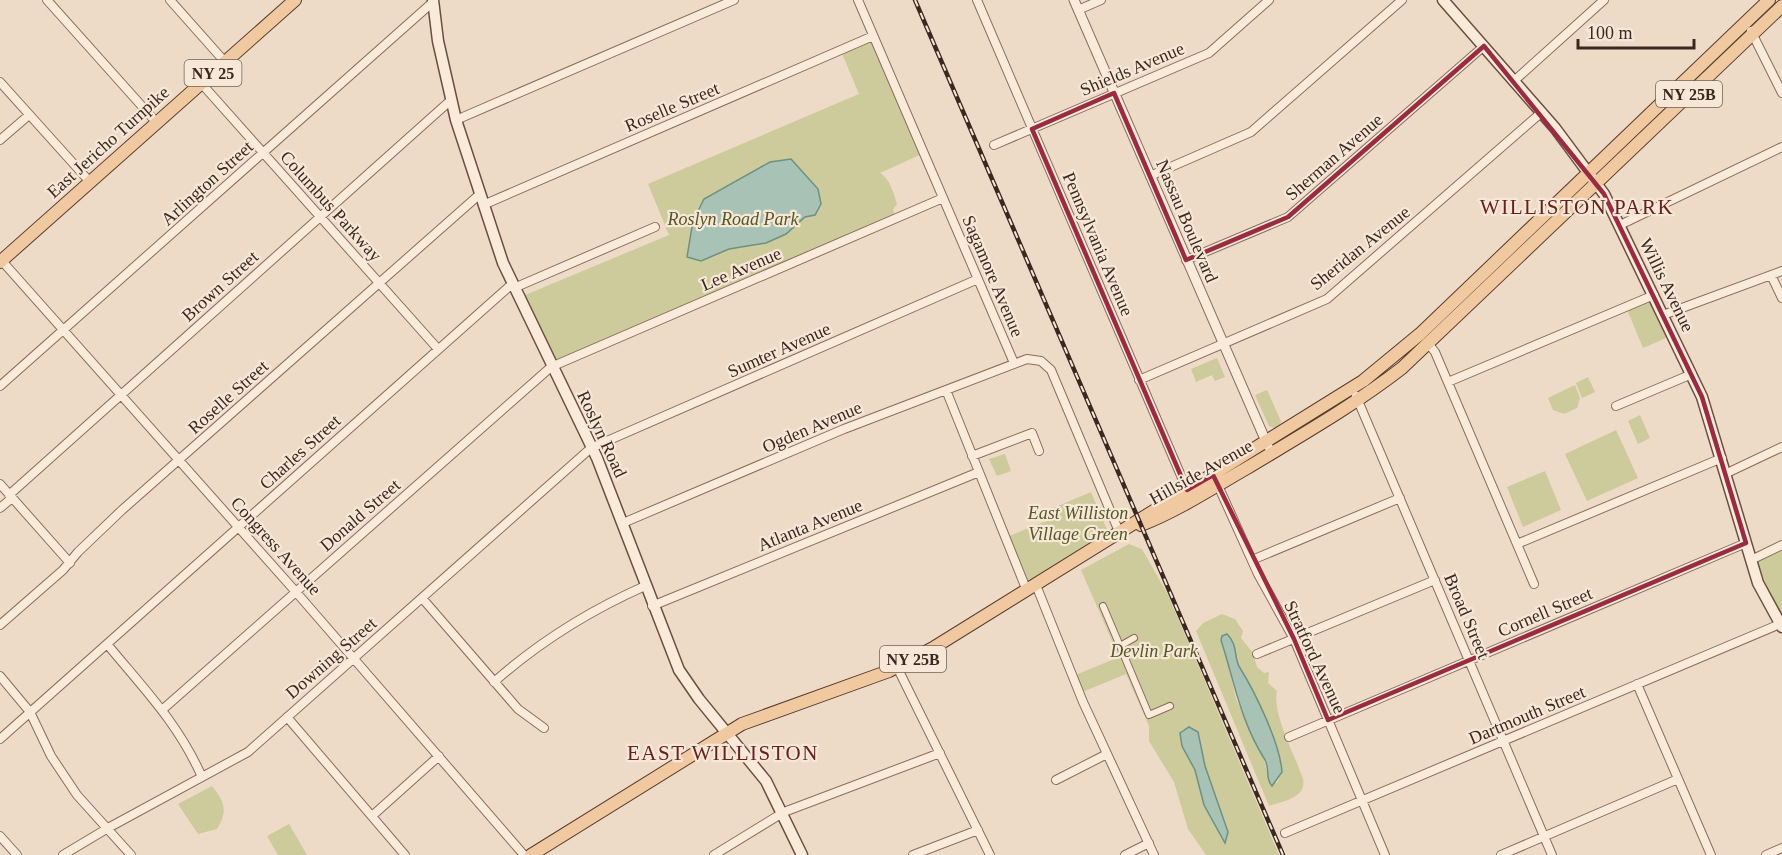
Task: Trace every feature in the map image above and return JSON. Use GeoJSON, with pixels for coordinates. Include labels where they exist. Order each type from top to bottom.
{"type":"FeatureCollection","features":[{"type":"Feature","properties":{"kind":"main road","name":"East Jericho Turnpike"},"geometry":{"type":"LineString","coordinates":[[1,261],[293,0]]}},
{"type":"Feature","properties":{"kind":"main road","name":"Willis Avenue"},"geometry":{"type":"LineString","coordinates":[[1443,0],[1542,112],[1593,177],[1620,225],[1692,374],[1722,458],[1763,594],[1781,626]]}},
{"type":"Feature","properties":{"kind":"main road","name":"Hillside Avenue"},"geometry":{"type":"LineString","coordinates":[[1123,532],[1190,495],[1356,395],[1429,344],[1769,0]]}},
{"type":"Feature","properties":{"kind":"main road","name":"Roslyn Road"},"geometry":{"type":"LineString","coordinates":[[433,1],[438,40],[456,120],[513,286],[591,448],[623,523],[652,606],[679,670],[758,770],[784,812],[802,855]]}},
{"type":"Feature","properties":{"kind":"main road","name":"Hillside Avenue"},"geometry":{"type":"LineString","coordinates":[[1356,395],[1420,334],[1782,6]]}},
{"type":"Feature","properties":{"kind":"main road","name":"NY 25B"},"geometry":{"type":"LineString","coordinates":[[531,855],[727,733],[757,718],[897,667],[1123,532]]}},
{"type":"Feature","properties":{"kind":"street"},"geometry":{"type":"LineString","coordinates":[[47,0],[157,123]]}},
{"type":"Feature","properties":{"kind":"street"},"geometry":{"type":"LineString","coordinates":[[170,0],[225,62]]}},
{"type":"Feature","properties":{"kind":"street"},"geometry":{"type":"LineString","coordinates":[[456,120],[734,0]]}},
{"type":"Feature","properties":{"kind":"street","name":"Sagamore Avenue"},"geometry":{"type":"LineString","coordinates":[[858,0],[1014,363],[1032,359],[1049,367],[1123,532]]}},
{"type":"Feature","properties":{"kind":"street","name":"Pennsylvania Avenue"},"geometry":{"type":"LineString","coordinates":[[977,0],[1190,495]]}},
{"type":"Feature","properties":{"kind":"street","name":"Nassau Boulevard"},"geometry":{"type":"LineString","coordinates":[[1074,0],[1269,448]]}},
{"type":"Feature","properties":{"kind":"street"},"geometry":{"type":"LineString","coordinates":[[1078,10],[1101,0]]}},
{"type":"Feature","properties":{"kind":"street","name":"Shields Avenue"},"geometry":{"type":"LineString","coordinates":[[994,145],[1209,52],[1269,0]]}},
{"type":"Feature","properties":{"kind":"street"},"geometry":{"type":"LineString","coordinates":[[1150,176],[1251,132],[1402,0]]}},
{"type":"Feature","properties":{"kind":"street"},"geometry":{"type":"LineString","coordinates":[[1514,81],[1604,0]]}},
{"type":"Feature","properties":{"kind":"street","name":"Arlington Street"},"geometry":{"type":"LineString","coordinates":[[0,386],[65,331],[433,1]]}},
{"type":"Feature","properties":{"kind":"street"},"geometry":{"type":"LineString","coordinates":[[1743,24],[1753,33],[1782,93]]}},
{"type":"Feature","properties":{"kind":"street","name":"Roselle Street"},"geometry":{"type":"LineString","coordinates":[[0,625],[70,563],[78,552],[179,460],[379,282],[482,199],[873,36]]}},
{"type":"Feature","properties":{"kind":"street","name":"Sherman Avenue"},"geometry":{"type":"LineString","coordinates":[[1186,260],[1288,217],[1484,46]]}},
{"type":"Feature","properties":{"kind":"street"},"geometry":{"type":"LineString","coordinates":[[0,82],[90,182]]}},
{"type":"Feature","properties":{"kind":"street","name":"Columbus Parkway"},"geometry":{"type":"LineString","coordinates":[[201,83],[438,349]]}},
{"type":"Feature","properties":{"kind":"street","name":"Brown Street"},"geometry":{"type":"LineString","coordinates":[[0,508],[10,496],[121,395],[451,100]]}},
{"type":"Feature","properties":{"kind":"street","name":"Sheridan Avenue"},"geometry":{"type":"LineString","coordinates":[[1139,380],[1327,299],[1542,112]]}},
{"type":"Feature","properties":{"kind":"street"},"geometry":{"type":"LineString","coordinates":[[0,140],[29,115]]}},
{"type":"Feature","properties":{"kind":"street"},"geometry":{"type":"LineString","coordinates":[[1620,225],[1782,147]]}},
{"type":"Feature","properties":{"kind":"street","name":"Lee Avenue"},"geometry":{"type":"LineString","coordinates":[[551,367],[944,198]]}},
{"type":"Feature","properties":{"kind":"street","name":"Charles Street"},"geometry":{"type":"LineString","coordinates":[[0,739],[438,349],[513,286],[655,227]]}},
{"type":"Feature","properties":{"kind":"street","name":"Congress Avenue"},"geometry":{"type":"LineString","coordinates":[[1,261],[296,592],[524,855]]}},
{"type":"Feature","properties":{"kind":"street"},"geometry":{"type":"LineString","coordinates":[[1663,315],[1782,271]]}},
{"type":"Feature","properties":{"kind":"street"},"geometry":{"type":"LineString","coordinates":[[1771,275],[1782,298]]}},
{"type":"Feature","properties":{"kind":"street","name":"Sumter Avenue"},"geometry":{"type":"LineString","coordinates":[[591,448],[978,279]]}},
{"type":"Feature","properties":{"kind":"street"},"geometry":{"type":"LineString","coordinates":[[1448,382],[1654,295]]}},
{"type":"Feature","properties":{"kind":"street"},"geometry":{"type":"LineString","coordinates":[[1420,334],[1429,344],[1448,382],[1534,584]]}},
{"type":"Feature","properties":{"kind":"street","name":"Ogden Avenue"},"geometry":{"type":"LineString","coordinates":[[623,523],[844,429],[1014,363]]}},
{"type":"Feature","properties":{"kind":"street","name":"Donald Street"},"geometry":{"type":"LineString","coordinates":[[162,710],[551,367]]}},
{"type":"Feature","properties":{"kind":"street"},"geometry":{"type":"LineString","coordinates":[[1616,406],[1692,374]]}},
{"type":"Feature","properties":{"kind":"street"},"geometry":{"type":"LineString","coordinates":[[946,390],[979,472],[1154,855]]}},
{"type":"Feature","properties":{"kind":"street","name":"Broad Street"},"geometry":{"type":"LineString","coordinates":[[1356,395],[1552,855]]}},
{"type":"Feature","properties":{"kind":"street"},"geometry":{"type":"LineString","coordinates":[[972,456],[1032,433],[1039,451]]}},
{"type":"Feature","properties":{"kind":"street"},"geometry":{"type":"LineString","coordinates":[[1726,473],[1782,447]]}},
{"type":"Feature","properties":{"kind":"street","name":"Downing Street"},"geometry":{"type":"LineString","coordinates":[[63,855],[248,752],[591,448]]}},
{"type":"Feature","properties":{"kind":"street"},"geometry":{"type":"LineString","coordinates":[[1517,544],[1722,458]]}},
{"type":"Feature","properties":{"kind":"street","name":"Atlanta Avenue"},"geometry":{"type":"LineString","coordinates":[[652,606],[979,472]]}},
{"type":"Feature","properties":{"kind":"street","name":"Stratford Avenue"},"geometry":{"type":"LineString","coordinates":[[1215,480],[1252,560],[1294,639],[1385,855]]}},
{"type":"Feature","properties":{"kind":"street"},"geometry":{"type":"LineString","coordinates":[[0,484],[70,563]]}},
{"type":"Feature","properties":{"kind":"street"},"geometry":{"type":"LineString","coordinates":[[1252,560],[1400,498]]}},
{"type":"Feature","properties":{"kind":"street","name":"Cornell Street"},"geometry":{"type":"LineString","coordinates":[[1289,737],[1746,543]]}},
{"type":"Feature","properties":{"kind":"street"},"geometry":{"type":"LineString","coordinates":[[1751,560],[1782,545]]}},
{"type":"Feature","properties":{"kind":"street"},"geometry":{"type":"LineString","coordinates":[[1257,654],[1435,580]]}},
{"type":"Feature","properties":{"kind":"street"},"geometry":{"type":"LineString","coordinates":[[494,682],[530,653],[607,605],[645,586]]}},
{"type":"Feature","properties":{"kind":"street"},"geometry":{"type":"LineString","coordinates":[[422,598],[525,717],[544,728]]}},
{"type":"Feature","properties":{"kind":"street"},"geometry":{"type":"LineString","coordinates":[[1103,606],[1149,715],[1170,706]]}},
{"type":"Feature","properties":{"kind":"street","name":"Dartmouth Street"},"geometry":{"type":"LineString","coordinates":[[1285,833],[1637,684],[1781,626]]}},
{"type":"Feature","properties":{"kind":"street"},"geometry":{"type":"LineString","coordinates":[[1120,646],[1134,638]]}},
{"type":"Feature","properties":{"kind":"street"},"geometry":{"type":"LineString","coordinates":[[107,644],[185,741],[202,777]]}},
{"type":"Feature","properties":{"kind":"street"},"geometry":{"type":"LineString","coordinates":[[897,667],[990,855]]}},
{"type":"Feature","properties":{"kind":"street"},"geometry":{"type":"LineString","coordinates":[[0,675],[30,712],[61,772],[94,816],[108,828],[131,855]]}},
{"type":"Feature","properties":{"kind":"street"},"geometry":{"type":"LineString","coordinates":[[1637,684],[1711,855]]}},
{"type":"Feature","properties":{"kind":"street"},"geometry":{"type":"LineString","coordinates":[[287,717],[405,855]]}},
{"type":"Feature","properties":{"kind":"street"},"geometry":{"type":"LineString","coordinates":[[714,855],[784,812],[940,753]]}},
{"type":"Feature","properties":{"kind":"street"},"geometry":{"type":"LineString","coordinates":[[1056,780],[1107,754]]}},
{"type":"Feature","properties":{"kind":"street"},"geometry":{"type":"LineString","coordinates":[[372,816],[439,756]]}},
{"type":"Feature","properties":{"kind":"street"},"geometry":{"type":"LineString","coordinates":[[1501,855],[1678,779]]}},
{"type":"Feature","properties":{"kind":"street"},"geometry":{"type":"LineString","coordinates":[[913,855],[978,830]]}},
{"type":"Feature","properties":{"kind":"street"},"geometry":{"type":"LineString","coordinates":[[0,836],[16,855]]}},
{"type":"Feature","properties":{"kind":"street"},"geometry":{"type":"LineString","coordinates":[[1125,855],[1149,843]]}},
{"type":"Feature","properties":{"kind":"street"},"geometry":{"type":"LineString","coordinates":[[1766,855],[1782,848]]}},
{"type":"Feature","properties":{"kind":"highlighted area"},"geometry":{"type":"Polygon","coordinates":[[[1484,46],[1604,194],[1702,397],[1746,543],[1328,720],[1294,639],[1213,475],[1187,490],[1032,129],[1114,93],[1186,260],[1288,217],[1484,46]]]}},
{"type":"Feature","properties":{"kind":"green space","name":"Roslyn Road Park"},"geometry":{"type":"Polygon","coordinates":[[[873,37],[924,153],[880,173],[889,182],[894,195],[897,204],[893,210],[896,219],[551,366],[518,298],[669,235],[648,184],[859,94],[841,51],[873,37]]]}},
{"type":"Feature","properties":{"kind":"green space"},"geometry":{"type":"Polygon","coordinates":[[[1654,295],[1673,335],[1643,348],[1626,307],[1654,295]]]}},
{"type":"Feature","properties":{"kind":"green space"},"geometry":{"type":"Polygon","coordinates":[[[1217,358],[1225,377],[1215,381],[1212,375],[1196,382],[1191,369],[1217,358]]]}},
{"type":"Feature","properties":{"kind":"green space"},"geometry":{"type":"Polygon","coordinates":[[[1588,377],[1595,392],[1582,398],[1576,383],[1588,377]]]}},
{"type":"Feature","properties":{"kind":"green space"},"geometry":{"type":"Polygon","coordinates":[[[1575,385],[1580,398],[1577,408],[1564,414],[1553,410],[1548,398],[1575,385]]]}},
{"type":"Feature","properties":{"kind":"green space"},"geometry":{"type":"Polygon","coordinates":[[[1267,390],[1281,421],[1280,425],[1274,428],[1269,426],[1255,395],[1267,390]]]}},
{"type":"Feature","properties":{"kind":"green space"},"geometry":{"type":"Polygon","coordinates":[[[1640,415],[1650,438],[1638,444],[1628,421],[1640,415]]]}},
{"type":"Feature","properties":{"kind":"green space"},"geometry":{"type":"Polygon","coordinates":[[[1616,430],[1638,478],[1587,501],[1565,454],[1616,430]]]}},
{"type":"Feature","properties":{"kind":"green space"},"geometry":{"type":"Polygon","coordinates":[[[1005,454],[1011,471],[997,476],[989,459],[1005,454]]]}},
{"type":"Feature","properties":{"kind":"green space"},"geometry":{"type":"Polygon","coordinates":[[[1545,471],[1561,510],[1523,527],[1507,487],[1545,471]]]}},
{"type":"Feature","properties":{"kind":"green space","name":"East Williston Village Green"},"geometry":{"type":"Polygon","coordinates":[[[1091,492],[1108,532],[1026,585],[1007,537],[1056,517],[1053,508],[1091,492]]]}},
{"type":"Feature","properties":{"kind":"green space","name":"Devlin Park"},"geometry":{"type":"Polygon","coordinates":[[[1129,544],[1142,549],[1168,595],[1279,855],[1206,855],[1188,829],[1174,782],[1149,741],[1149,726],[1126,674],[1080,693],[1073,676],[1119,657],[1081,570],[1129,544]]]}},
{"type":"Feature","properties":{"kind":"green space"},"geometry":{"type":"Polygon","coordinates":[[[1782,545],[1782,627],[1752,560],[1782,545]]]}},
{"type":"Feature","properties":{"kind":"green space"},"geometry":{"type":"Polygon","coordinates":[[[1222,614],[1235,619],[1243,631],[1241,638],[1253,653],[1257,667],[1264,673],[1269,672],[1268,683],[1277,691],[1276,700],[1281,723],[1303,779],[1301,791],[1293,798],[1269,806],[1196,631],[1203,623],[1222,614]],[[1238,660],[1228,663],[1236,699],[1264,760],[1268,777],[1277,783],[1282,772],[1275,741],[1238,666],[1238,660]]]}},
{"type":"Feature","properties":{"kind":"green space"},"geometry":{"type":"Polygon","coordinates":[[[212,786],[224,807],[223,817],[217,829],[198,834],[178,804],[212,786]]]}},
{"type":"Feature","properties":{"kind":"green space"},"geometry":{"type":"Polygon","coordinates":[[[289,824],[307,855],[278,855],[267,836],[289,824]]]}},
{"type":"Feature","properties":{"kind":"shaded area"},"geometry":{"type":"Polygon","coordinates":[[[791,159],[818,189],[821,204],[815,215],[805,217],[786,234],[766,243],[729,249],[701,261],[687,257],[693,221],[704,199],[770,162],[791,159]]]}},
{"type":"Feature","properties":{"kind":"shaded area"},"geometry":{"type":"Polygon","coordinates":[[[1227,634],[1233,643],[1238,664],[1259,704],[1277,747],[1282,772],[1272,786],[1266,763],[1250,731],[1234,687],[1221,640],[1222,636],[1227,634]]]}},
{"type":"Feature","properties":{"kind":"shaded area"},"geometry":{"type":"Polygon","coordinates":[[[1189,727],[1198,732],[1205,766],[1228,832],[1225,843],[1204,805],[1195,770],[1182,746],[1180,733],[1189,727]]]}},
{"type":"Feature","properties":{"kind":"railway"},"geometry":{"type":"LineString","coordinates":[[915,0],[1283,855]]}},
{"type":"Feature","properties":{"kind":"district","name":"WILLISTON PARK"},"geometry":{"type":"Point","coordinates":[1577,207]}},
{"type":"Feature","properties":{"kind":"district","name":"EAST WILLISTON"},"geometry":{"type":"Point","coordinates":[723,753]}}]}
